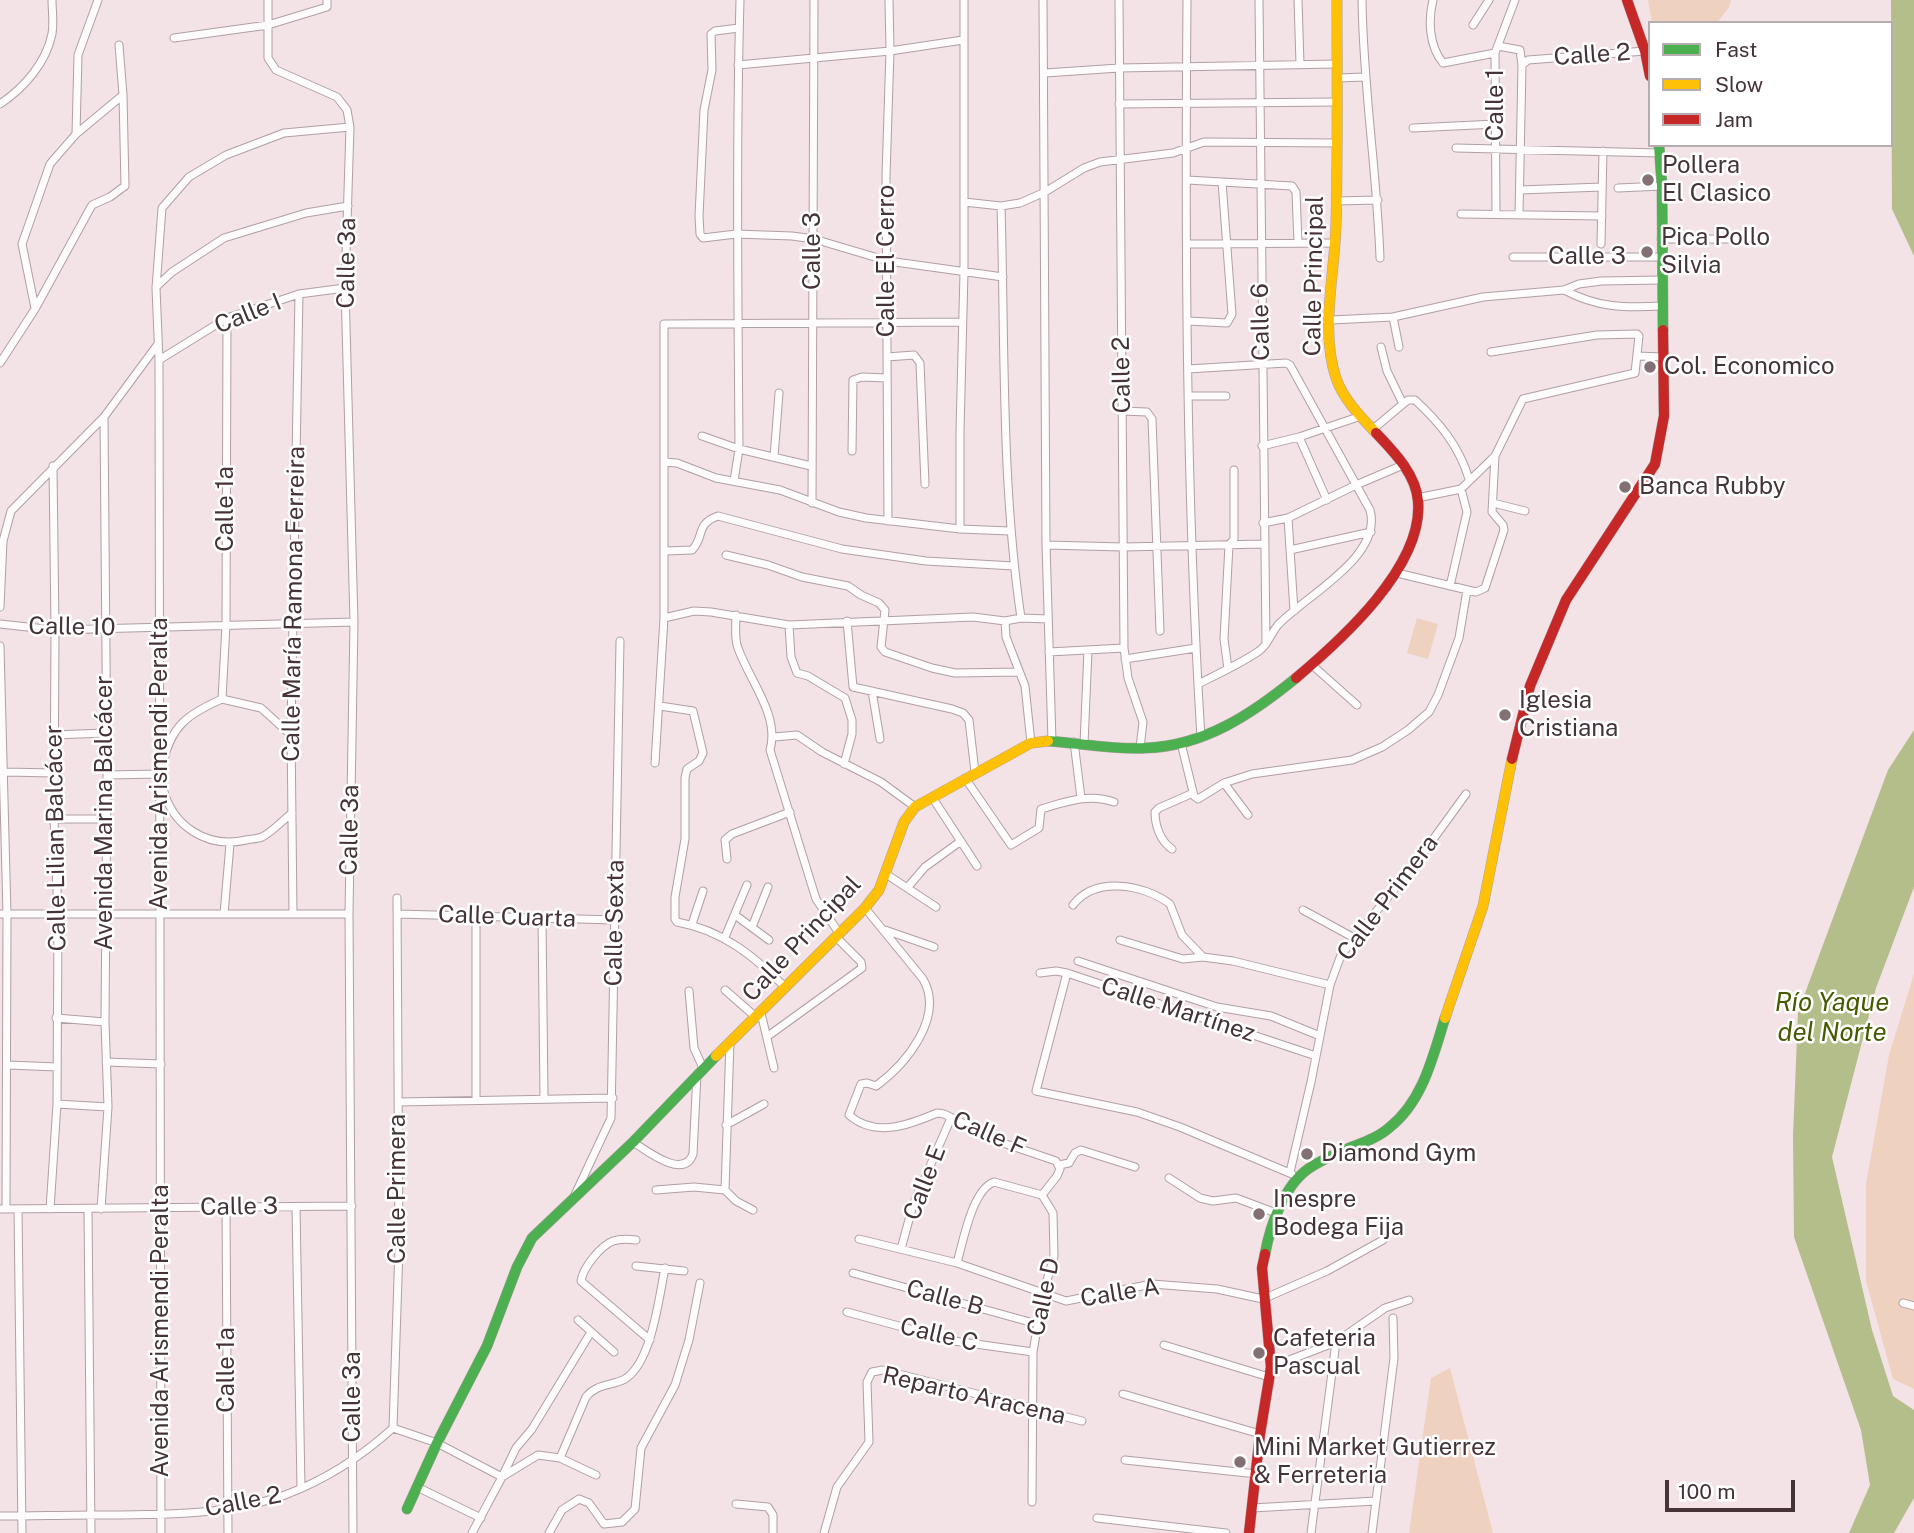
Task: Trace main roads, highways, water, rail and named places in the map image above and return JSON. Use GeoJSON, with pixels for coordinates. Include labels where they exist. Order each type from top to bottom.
{"type":"FeatureCollection","features":[{"type":"Feature","properties":{"kind":"water"},"geometry":{"type":"Polygon","coordinates":[[[1891,0],[1914,0],[1914,256],[1892,209],[1891,0]]]}},
{"type":"Feature","properties":{"kind":"water","name":"Río Yaque del Norte"},"geometry":{"type":"Polygon","coordinates":[[[1914,730],[1914,887],[1876,988],[1832,1157],[1872,1330],[1893,1396],[1914,1410],[1914,1498],[1894,1533],[1849,1533],[1870,1485],[1861,1430],[1794,1237],[1793,1136],[1798,1012],[1888,770],[1914,730]]]}},
{"type":"Feature","properties":{"kind":"place","name":"Pollera El Clasico"},"geometry":{"type":"Point","coordinates":[1648,180]}},
{"type":"Feature","properties":{"kind":"place","name":"Pica Pollo Silvia"},"geometry":{"type":"Point","coordinates":[1647,252]}},
{"type":"Feature","properties":{"kind":"place","name":"Col. Economico"},"geometry":{"type":"Point","coordinates":[1650,367]}},
{"type":"Feature","properties":{"kind":"place","name":"Banca Rubby"},"geometry":{"type":"Point","coordinates":[1625,487]}},
{"type":"Feature","properties":{"kind":"place","name":"Iglesia Cristiana"},"geometry":{"type":"Point","coordinates":[1505,715]}},
{"type":"Feature","properties":{"kind":"place","name":"Diamond Gym"},"geometry":{"type":"Point","coordinates":[1307,1154]}},
{"type":"Feature","properties":{"kind":"place","name":"Inespre Bodega Fija"},"geometry":{"type":"Point","coordinates":[1259,1214]}},
{"type":"Feature","properties":{"kind":"place","name":"Cafeteria Pascual"},"geometry":{"type":"Point","coordinates":[1259,1353]}},
{"type":"Feature","properties":{"kind":"place","name":"Mini Market Gutierrez & Ferreteria"},"geometry":{"type":"Point","coordinates":[1240,1462]}}]}
